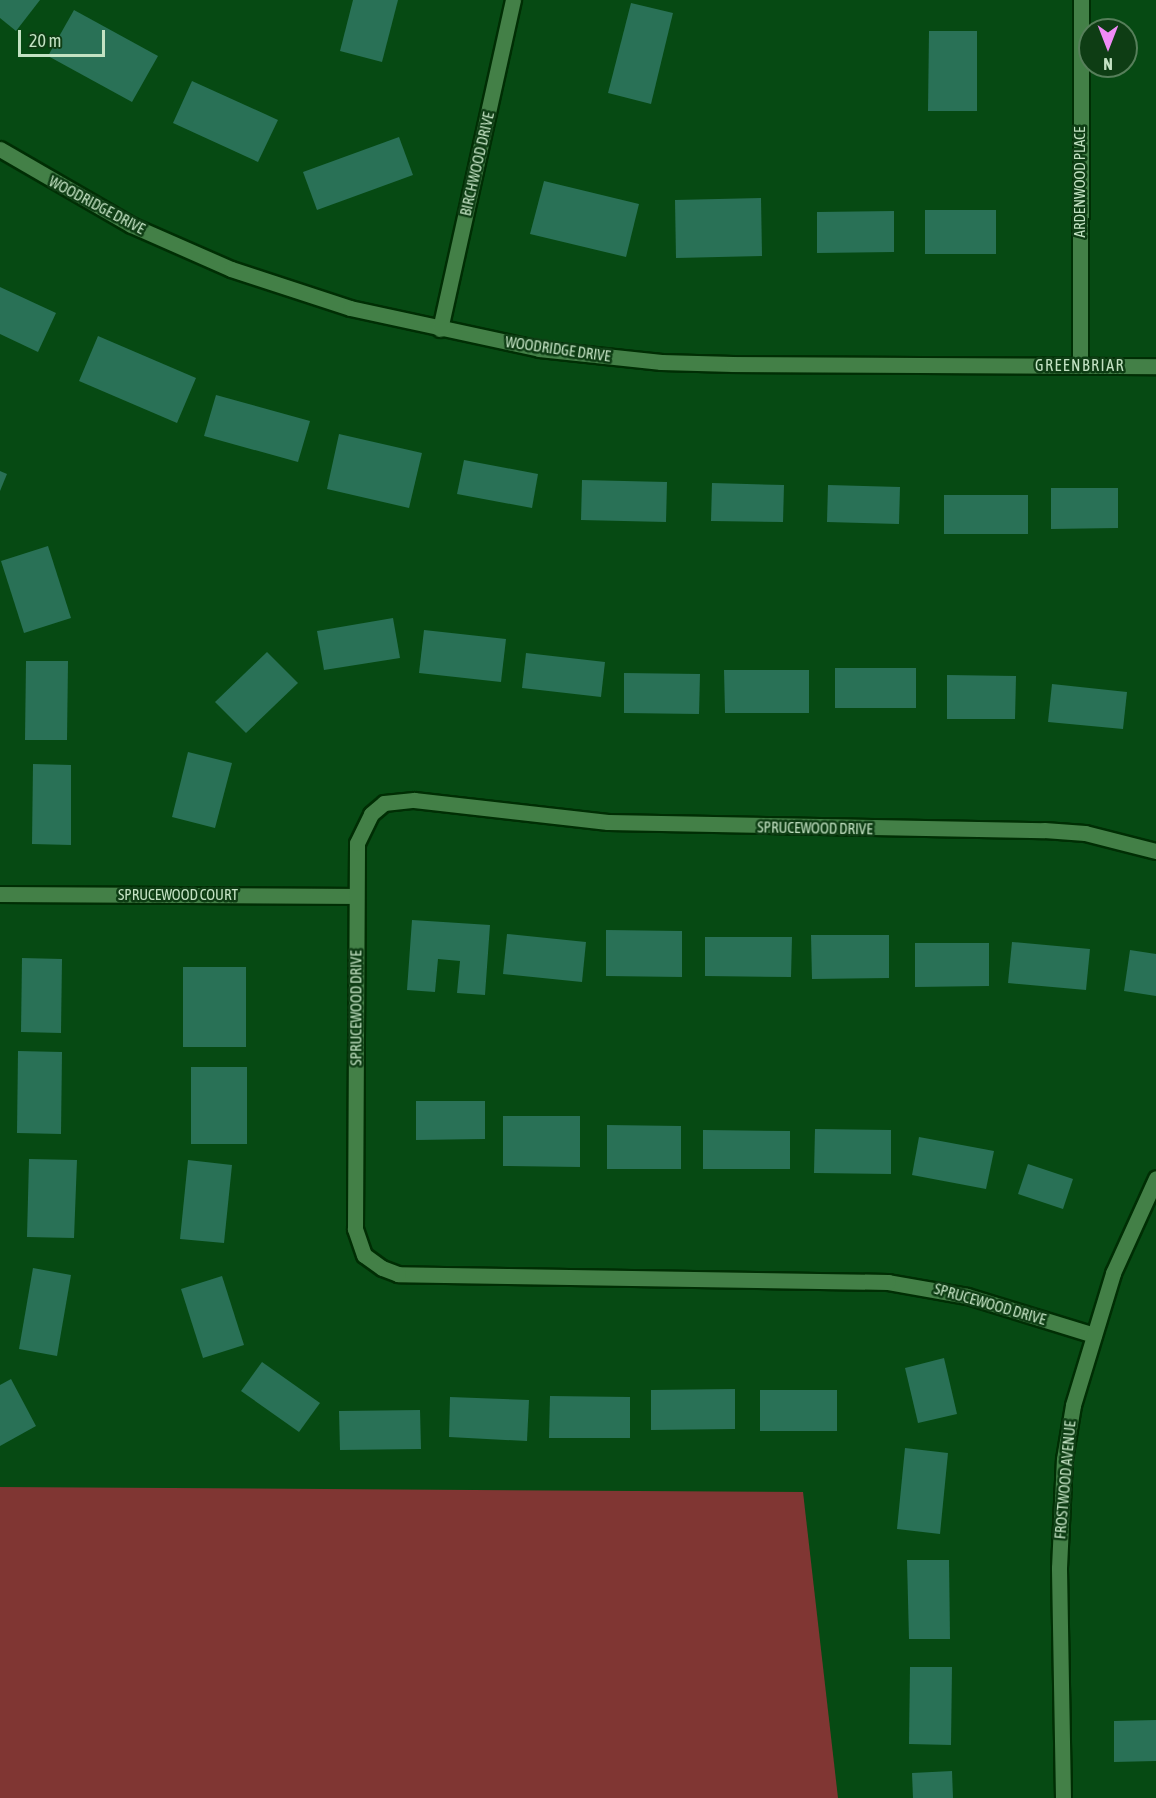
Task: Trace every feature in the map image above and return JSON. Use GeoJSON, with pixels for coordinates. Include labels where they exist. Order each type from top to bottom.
{"type":"FeatureCollection","features":[{"type":"Feature","properties":{"kind":"street","name":"BIRCHWOOD DRIVE"},"geometry":{"type":"LineString","coordinates":[[440,329],[513,0]]}},
{"type":"Feature","properties":{"kind":"street","name":"ARDENWOOD PLACE"},"geometry":{"type":"LineString","coordinates":[[1080,364],[1081,0]]}},
{"type":"Feature","properties":{"kind":"street","name":"WOODRIDGE DRIVE"},"geometry":{"type":"LineString","coordinates":[[0,149],[131,225],[231,269],[350,308],[539,350],[661,362],[1156,366]]}},
{"type":"Feature","properties":{"kind":"street","name":"SPRUCEWOOD DRIVE"},"geometry":{"type":"LineString","coordinates":[[1094,1335],[967,1296],[888,1282],[398,1274],[382,1268],[364,1255],[355,1229],[357,843],[364,825],[384,803],[395,800],[629,823],[1044,830],[1085,833],[1156,851]]}},
{"type":"Feature","properties":{"kind":"street","name":"SPRUCEWOOD COURT"},"geometry":{"type":"LineString","coordinates":[[0,894],[356,896]]}},
{"type":"Feature","properties":{"kind":"street","name":"FROSTWOOD AVENUE"},"geometry":{"type":"LineString","coordinates":[[1064,1798],[1060,1510],[1073,1405],[1113,1273],[1156,1178]]}},
{"type":"Feature","properties":{"kind":"shaded area"},"geometry":{"type":"Polygon","coordinates":[[[0,1487],[803,1492],[838,1798],[0,1798],[0,1487]]]}},
{"type":"Feature","properties":{"kind":"building"},"geometry":{"type":"Polygon","coordinates":[[[0,0],[40,0],[16,31],[0,18],[0,0]]]}},
{"type":"Feature","properties":{"kind":"building"},"geometry":{"type":"Polygon","coordinates":[[[353,0],[398,0],[382,62],[340,51],[353,0]]]}},
{"type":"Feature","properties":{"kind":"building"},"geometry":{"type":"Polygon","coordinates":[[[631,3],[673,13],[651,104],[608,93],[631,3]]]}},
{"type":"Feature","properties":{"kind":"building"},"geometry":{"type":"Polygon","coordinates":[[[74,10],[158,56],[132,102],[48,56],[74,10]]]}},
{"type":"Feature","properties":{"kind":"building"},"geometry":{"type":"Polygon","coordinates":[[[929,31],[977,31],[977,111],[928,111],[929,31]]]}},
{"type":"Feature","properties":{"kind":"building"},"geometry":{"type":"Polygon","coordinates":[[[192,81],[278,120],[258,162],[173,123],[192,81]]]}},
{"type":"Feature","properties":{"kind":"building"},"geometry":{"type":"Polygon","coordinates":[[[399,137],[413,175],[317,210],[303,172],[399,137]]]}},
{"type":"Feature","properties":{"kind":"building"},"geometry":{"type":"Polygon","coordinates":[[[544,181],[639,204],[626,257],[530,234],[544,181]]]}},
{"type":"Feature","properties":{"kind":"building"},"geometry":{"type":"Polygon","coordinates":[[[761,198],[762,256],[676,258],[675,200],[761,198]]]}},
{"type":"Feature","properties":{"kind":"building"},"geometry":{"type":"Polygon","coordinates":[[[925,210],[996,210],[996,254],[925,254],[925,210]]]}},
{"type":"Feature","properties":{"kind":"building"},"geometry":{"type":"Polygon","coordinates":[[[894,211],[894,252],[817,253],[817,212],[894,211]]]}},
{"type":"Feature","properties":{"kind":"building"},"geometry":{"type":"Polygon","coordinates":[[[0,287],[56,313],[38,352],[0,334],[0,287]]]}},
{"type":"Feature","properties":{"kind":"building"},"geometry":{"type":"Polygon","coordinates":[[[98,336],[196,378],[177,423],[79,381],[98,336]]]}},
{"type":"Feature","properties":{"kind":"building"},"geometry":{"type":"Polygon","coordinates":[[[216,395],[310,421],[298,462],[204,436],[216,395]]]}},
{"type":"Feature","properties":{"kind":"building"},"geometry":{"type":"Polygon","coordinates":[[[339,434],[422,453],[409,508],[327,489],[339,434]]]}},
{"type":"Feature","properties":{"kind":"building"},"geometry":{"type":"Polygon","coordinates":[[[464,460],[538,474],[532,508],[457,494],[464,460]]]}},
{"type":"Feature","properties":{"kind":"building"},"geometry":{"type":"Polygon","coordinates":[[[0,471],[7,474],[0,491],[0,471]]]}},
{"type":"Feature","properties":{"kind":"building"},"geometry":{"type":"Polygon","coordinates":[[[582,480],[667,482],[666,522],[581,520],[582,480]]]}},
{"type":"Feature","properties":{"kind":"building"},"geometry":{"type":"Polygon","coordinates":[[[712,483],[784,485],[783,522],[711,521],[712,483]]]}},
{"type":"Feature","properties":{"kind":"building"},"geometry":{"type":"Polygon","coordinates":[[[828,485],[900,487],[899,524],[827,522],[828,485]]]}},
{"type":"Feature","properties":{"kind":"building"},"geometry":{"type":"Polygon","coordinates":[[[1051,488],[1118,488],[1118,528],[1051,529],[1051,488]]]}},
{"type":"Feature","properties":{"kind":"building"},"geometry":{"type":"Polygon","coordinates":[[[944,495],[1028,495],[1028,534],[944,534],[944,495]]]}},
{"type":"Feature","properties":{"kind":"building"},"geometry":{"type":"Polygon","coordinates":[[[48,546],[71,618],[24,633],[1,561],[48,546]]]}},
{"type":"Feature","properties":{"kind":"building"},"geometry":{"type":"Polygon","coordinates":[[[393,618],[400,658],[324,670],[317,631],[393,618]]]}},
{"type":"Feature","properties":{"kind":"building"},"geometry":{"type":"Polygon","coordinates":[[[424,630],[506,639],[501,682],[419,673],[424,630]]]}},
{"type":"Feature","properties":{"kind":"building"},"geometry":{"type":"Polygon","coordinates":[[[267,652],[298,683],[246,733],[215,702],[267,652]]]}},
{"type":"Feature","properties":{"kind":"building"},"geometry":{"type":"Polygon","coordinates":[[[526,653],[605,662],[601,697],[522,688],[526,653]]]}},
{"type":"Feature","properties":{"kind":"building"},"geometry":{"type":"Polygon","coordinates":[[[26,661],[68,661],[67,740],[25,740],[26,661]]]}},
{"type":"Feature","properties":{"kind":"building"},"geometry":{"type":"Polygon","coordinates":[[[835,668],[916,668],[916,708],[835,708],[835,668]]]}},
{"type":"Feature","properties":{"kind":"building"},"geometry":{"type":"Polygon","coordinates":[[[724,670],[809,670],[809,713],[725,713],[724,670]]]}},
{"type":"Feature","properties":{"kind":"building"},"geometry":{"type":"Polygon","coordinates":[[[624,673],[700,674],[699,714],[624,713],[624,673]]]}},
{"type":"Feature","properties":{"kind":"building"},"geometry":{"type":"Polygon","coordinates":[[[947,675],[1016,676],[1015,719],[947,719],[947,675]]]}},
{"type":"Feature","properties":{"kind":"building"},"geometry":{"type":"Polygon","coordinates":[[[1052,684],[1127,692],[1123,729],[1048,722],[1052,684]]]}},
{"type":"Feature","properties":{"kind":"building"},"geometry":{"type":"Polygon","coordinates":[[[188,752],[232,763],[215,828],[172,817],[188,752]]]}},
{"type":"Feature","properties":{"kind":"building"},"geometry":{"type":"Polygon","coordinates":[[[33,764],[71,765],[71,845],[32,844],[33,764]]]}},
{"type":"Feature","properties":{"kind":"building"},"geometry":{"type":"Polygon","coordinates":[[[412,920],[490,925],[485,995],[457,993],[460,961],[438,959],[435,992],[407,990],[412,920]]]}},
{"type":"Feature","properties":{"kind":"building"},"geometry":{"type":"Polygon","coordinates":[[[606,930],[682,931],[682,977],[606,976],[606,930]]]}},
{"type":"Feature","properties":{"kind":"building"},"geometry":{"type":"Polygon","coordinates":[[[507,934],[586,942],[582,982],[503,974],[507,934]]]}},
{"type":"Feature","properties":{"kind":"building"},"geometry":{"type":"Polygon","coordinates":[[[811,935],[889,935],[889,978],[812,979],[811,935]]]}},
{"type":"Feature","properties":{"kind":"building"},"geometry":{"type":"Polygon","coordinates":[[[705,937],[792,937],[791,977],[705,976],[705,937]]]}},
{"type":"Feature","properties":{"kind":"building"},"geometry":{"type":"Polygon","coordinates":[[[1012,942],[1090,949],[1086,990],[1008,983],[1012,942]]]}},
{"type":"Feature","properties":{"kind":"building"},"geometry":{"type":"Polygon","coordinates":[[[915,943],[989,943],[989,986],[915,987],[915,943]]]}},
{"type":"Feature","properties":{"kind":"building"},"geometry":{"type":"Polygon","coordinates":[[[1130,950],[1156,954],[1156,996],[1124,991],[1130,950]]]}},
{"type":"Feature","properties":{"kind":"building"},"geometry":{"type":"Polygon","coordinates":[[[22,958],[62,959],[61,1033],[21,1032],[22,958]]]}},
{"type":"Feature","properties":{"kind":"building"},"geometry":{"type":"Polygon","coordinates":[[[183,967],[246,967],[246,1047],[183,1047],[183,967]]]}},
{"type":"Feature","properties":{"kind":"building"},"geometry":{"type":"Polygon","coordinates":[[[18,1051],[62,1052],[61,1134],[17,1133],[18,1051]]]}},
{"type":"Feature","properties":{"kind":"building"},"geometry":{"type":"Polygon","coordinates":[[[191,1067],[247,1067],[247,1144],[191,1144],[191,1067]]]}},
{"type":"Feature","properties":{"kind":"building"},"geometry":{"type":"Polygon","coordinates":[[[416,1101],[485,1101],[485,1139],[416,1140],[416,1101]]]}},
{"type":"Feature","properties":{"kind":"building"},"geometry":{"type":"Polygon","coordinates":[[[503,1116],[580,1116],[580,1167],[503,1166],[503,1116]]]}},
{"type":"Feature","properties":{"kind":"building"},"geometry":{"type":"Polygon","coordinates":[[[607,1125],[681,1126],[681,1169],[607,1169],[607,1125]]]}},
{"type":"Feature","properties":{"kind":"building"},"geometry":{"type":"Polygon","coordinates":[[[815,1129],[891,1130],[891,1174],[814,1173],[815,1129]]]}},
{"type":"Feature","properties":{"kind":"building"},"geometry":{"type":"Polygon","coordinates":[[[703,1130],[790,1131],[790,1169],[703,1169],[703,1130]]]}},
{"type":"Feature","properties":{"kind":"building"},"geometry":{"type":"Polygon","coordinates":[[[919,1137],[994,1151],[986,1189],[912,1175],[919,1137]]]}},
{"type":"Feature","properties":{"kind":"building"},"geometry":{"type":"Polygon","coordinates":[[[29,1159],[77,1160],[74,1238],[27,1237],[29,1159]]]}},
{"type":"Feature","properties":{"kind":"building"},"geometry":{"type":"Polygon","coordinates":[[[188,1160],[232,1165],[224,1243],[180,1239],[188,1160]]]}},
{"type":"Feature","properties":{"kind":"building"},"geometry":{"type":"Polygon","coordinates":[[[1028,1164],[1073,1179],[1063,1209],[1018,1194],[1028,1164]]]}},
{"type":"Feature","properties":{"kind":"building"},"geometry":{"type":"Polygon","coordinates":[[[33,1268],[71,1275],[57,1356],[19,1349],[33,1268]]]}},
{"type":"Feature","properties":{"kind":"building"},"geometry":{"type":"Polygon","coordinates":[[[222,1276],[244,1345],[203,1358],[181,1289],[222,1276]]]}},
{"type":"Feature","properties":{"kind":"building"},"geometry":{"type":"Polygon","coordinates":[[[944,1358],[957,1414],[918,1423],[905,1368],[944,1358]]]}},
{"type":"Feature","properties":{"kind":"building"},"geometry":{"type":"Polygon","coordinates":[[[262,1362],[320,1403],[299,1432],[241,1391],[262,1362]]]}},
{"type":"Feature","properties":{"kind":"building"},"geometry":{"type":"Polygon","coordinates":[[[11,1379],[36,1426],[0,1446],[0,1385],[11,1379]]]}},
{"type":"Feature","properties":{"kind":"building"},"geometry":{"type":"Polygon","coordinates":[[[735,1389],[735,1429],[651,1430],[651,1390],[735,1389]]]}},
{"type":"Feature","properties":{"kind":"building"},"geometry":{"type":"Polygon","coordinates":[[[760,1390],[837,1390],[837,1431],[760,1431],[760,1390]]]}},
{"type":"Feature","properties":{"kind":"building"},"geometry":{"type":"Polygon","coordinates":[[[550,1396],[630,1397],[630,1438],[549,1438],[550,1396]]]}},
{"type":"Feature","properties":{"kind":"building"},"geometry":{"type":"Polygon","coordinates":[[[450,1397],[529,1400],[527,1441],[449,1437],[450,1397]]]}},
{"type":"Feature","properties":{"kind":"building"},"geometry":{"type":"Polygon","coordinates":[[[420,1410],[421,1449],[340,1450],[339,1411],[420,1410]]]}},
{"type":"Feature","properties":{"kind":"building"},"geometry":{"type":"Polygon","coordinates":[[[905,1448],[948,1453],[940,1534],[897,1529],[905,1448]]]}},
{"type":"Feature","properties":{"kind":"building"},"geometry":{"type":"Polygon","coordinates":[[[907,1560],[949,1560],[950,1639],[909,1639],[907,1560]]]}},
{"type":"Feature","properties":{"kind":"building"},"geometry":{"type":"Polygon","coordinates":[[[910,1667],[952,1667],[951,1745],[909,1744],[910,1667]]]}},
{"type":"Feature","properties":{"kind":"building"},"geometry":{"type":"Polygon","coordinates":[[[1156,1720],[1156,1761],[1114,1762],[1114,1721],[1156,1720]]]}},
{"type":"Feature","properties":{"kind":"building"},"geometry":{"type":"Polygon","coordinates":[[[952,1771],[953,1798],[913,1798],[912,1773],[952,1771]]]}},
{"type":"Feature","properties":{"kind":"district","name":"GREENBRIAR"},"geometry":{"type":"Point","coordinates":[1080,365]}}]}
